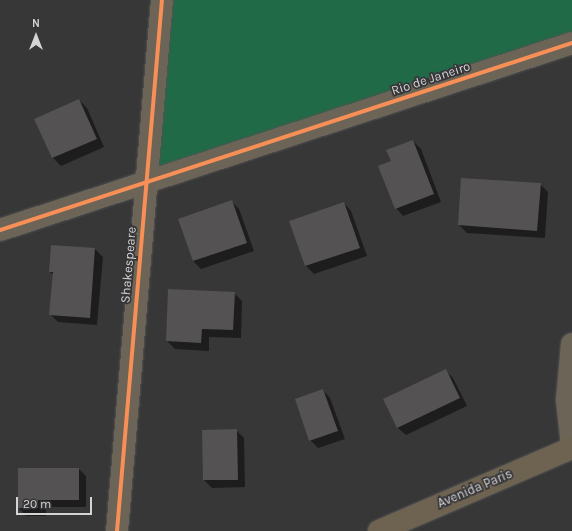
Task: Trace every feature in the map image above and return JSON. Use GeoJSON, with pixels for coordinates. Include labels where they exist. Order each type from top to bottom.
{"type":"FeatureCollection","features":[{"type":"Feature","properties":{"kind":"main road","name":"Avenida Paris"},"geometry":{"type":"LineString","coordinates":[[379,531],[572,447]]}},
{"type":"Feature","properties":{"kind":"street","name":"Shakespeare"},"geometry":{"type":"LineString","coordinates":[[117,531],[162,0]]}},
{"type":"Feature","properties":{"kind":"street","name":"Rio de Janeiro"},"geometry":{"type":"LineString","coordinates":[[0,230],[146,184],[572,43]]}},
{"type":"Feature","properties":{"kind":"street"},"geometry":{"type":"LineString","coordinates":[[572,344],[567,400],[572,447]]}},
{"type":"Feature","properties":{"kind":"green space"},"geometry":{"type":"Polygon","coordinates":[[[162,0],[572,0],[572,43],[146,184],[162,0]]]}},
{"type":"Feature","properties":{"kind":"building"},"geometry":{"type":"Polygon","coordinates":[[[79,99],[97,139],[52,158],[34,119],[79,99]]]}},
{"type":"Feature","properties":{"kind":"building"},"geometry":{"type":"Polygon","coordinates":[[[413,140],[434,194],[395,209],[378,166],[391,161],[386,150],[413,140]]]}},
{"type":"Feature","properties":{"kind":"building"},"geometry":{"type":"Polygon","coordinates":[[[461,178],[541,183],[537,231],[458,225],[461,178]]]}},
{"type":"Feature","properties":{"kind":"building"},"geometry":{"type":"Polygon","coordinates":[[[232,200],[247,243],[193,261],[178,219],[232,200]]]}},
{"type":"Feature","properties":{"kind":"building"},"geometry":{"type":"Polygon","coordinates":[[[344,202],[360,248],[305,266],[289,221],[344,202]]]}},
{"type":"Feature","properties":{"kind":"building"},"geometry":{"type":"Polygon","coordinates":[[[51,245],[95,248],[90,318],[49,315],[53,272],[49,272],[51,245]]]}},
{"type":"Feature","properties":{"kind":"building"},"geometry":{"type":"Polygon","coordinates":[[[168,289],[235,292],[233,330],[202,329],[201,343],[166,341],[168,289]]]}},
{"type":"Feature","properties":{"kind":"building"},"geometry":{"type":"Polygon","coordinates":[[[446,369],[460,398],[397,428],[383,399],[446,369]]]}},
{"type":"Feature","properties":{"kind":"building"},"geometry":{"type":"Polygon","coordinates":[[[323,389],[338,431],[309,441],[295,399],[323,389]]]}},
{"type":"Feature","properties":{"kind":"building"},"geometry":{"type":"Polygon","coordinates":[[[237,429],[238,480],[203,480],[202,430],[237,429]]]}},
{"type":"Feature","properties":{"kind":"building"},"geometry":{"type":"Polygon","coordinates":[[[18,468],[79,468],[79,500],[38,500],[38,508],[18,508],[18,468]]]}},
{"type":"Feature","properties":{"kind":"cycle path"},"geometry":{"type":"LineString","coordinates":[[117,531],[162,0]]}},
{"type":"Feature","properties":{"kind":"cycle path"},"geometry":{"type":"LineString","coordinates":[[0,230],[572,43]]}}]}
